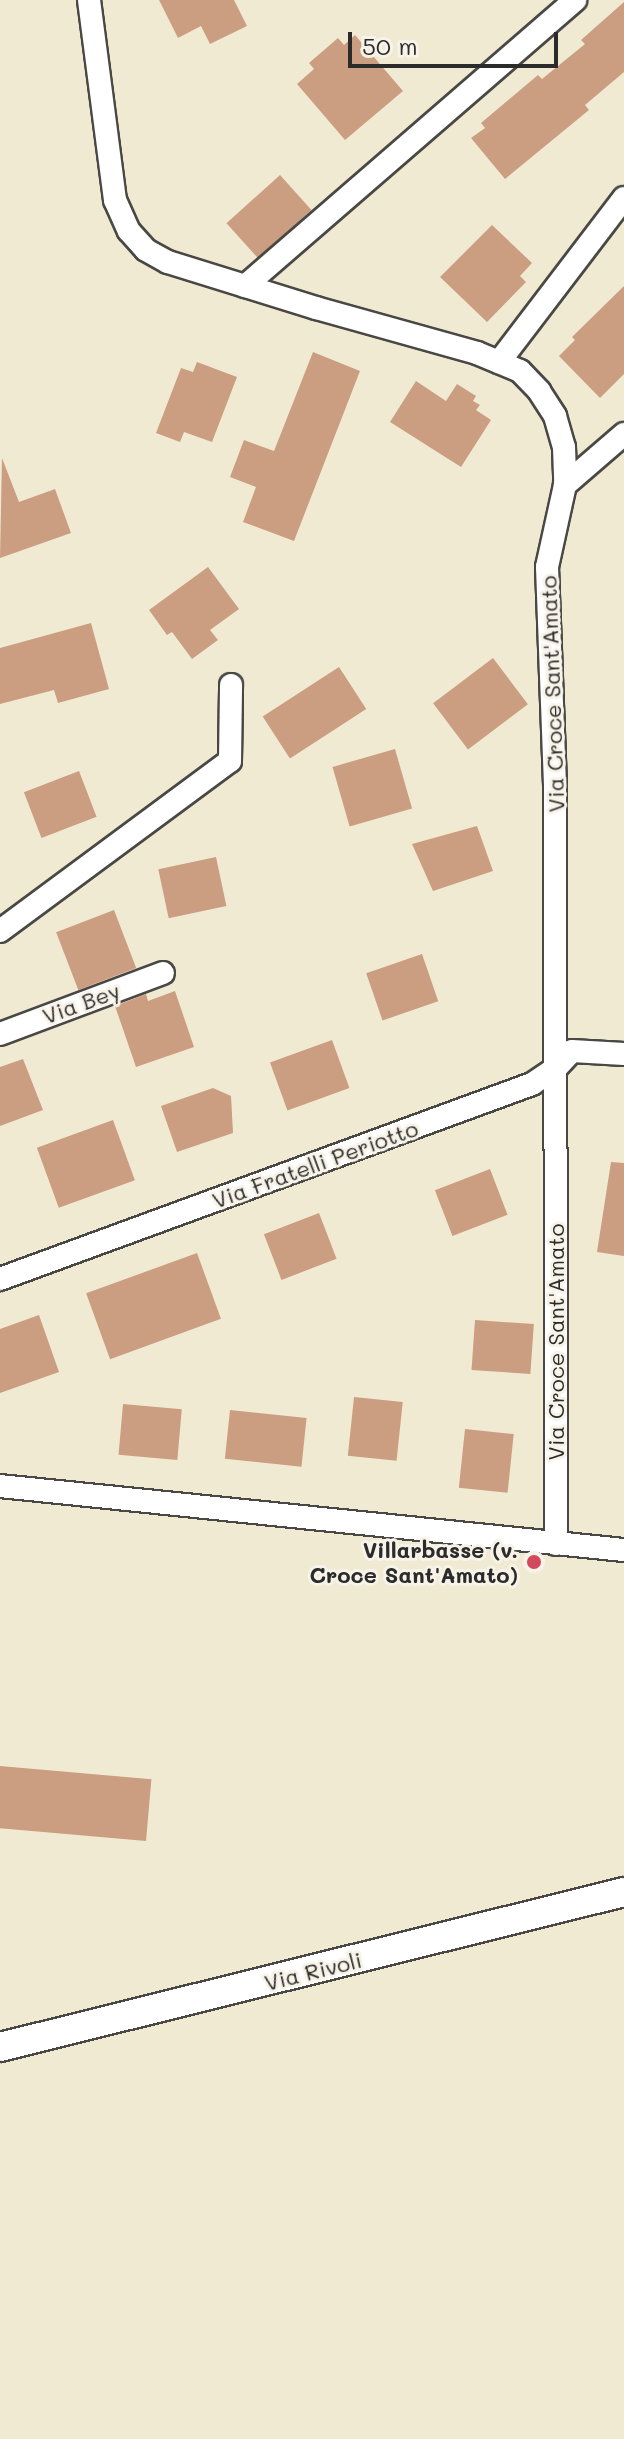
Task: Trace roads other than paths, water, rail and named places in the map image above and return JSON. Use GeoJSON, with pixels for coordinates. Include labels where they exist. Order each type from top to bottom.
{"type":"FeatureCollection","features":[{"type":"Feature","properties":{"kind":"street","name":"Via Croce Sant'Amato"},"geometry":{"type":"LineString","coordinates":[[89,0],[115,200],[129,231],[146,250],[168,262],[499,362],[520,371],[539,391],[555,416],[564,447],[565,485],[547,567],[555,784],[556,1544]]}},
{"type":"Feature","properties":{"kind":"street"},"geometry":{"type":"LineString","coordinates":[[245,286],[575,0]]}},
{"type":"Feature","properties":{"kind":"street"},"geometry":{"type":"LineString","coordinates":[[499,362],[624,198]]}},
{"type":"Feature","properties":{"kind":"street"},"geometry":{"type":"LineString","coordinates":[[565,485],[624,434]]}},
{"type":"Feature","properties":{"kind":"street"},"geometry":{"type":"LineString","coordinates":[[0,931],[230,761],[231,685]]}},
{"type":"Feature","properties":{"kind":"street","name":"Via Bey"},"geometry":{"type":"LineString","coordinates":[[0,1034],[163,973]]}},
{"type":"Feature","properties":{"kind":"street","name":"Via Fratelli Periotto"},"geometry":{"type":"LineString","coordinates":[[0,1279],[532,1084],[577,1050],[624,1054]]}},
{"type":"Feature","properties":{"kind":"street"},"geometry":{"type":"LineString","coordinates":[[0,1486],[624,1550]]}},
{"type":"Feature","properties":{"kind":"street","name":"Via Rivoli"},"geometry":{"type":"LineString","coordinates":[[0,2047],[624,1892]]}},
{"type":"Feature","properties":{"kind":"place","name":"Villarbasse (v. Croce Sant'Amato)"},"geometry":{"type":"Point","coordinates":[534,1562]}}]}
